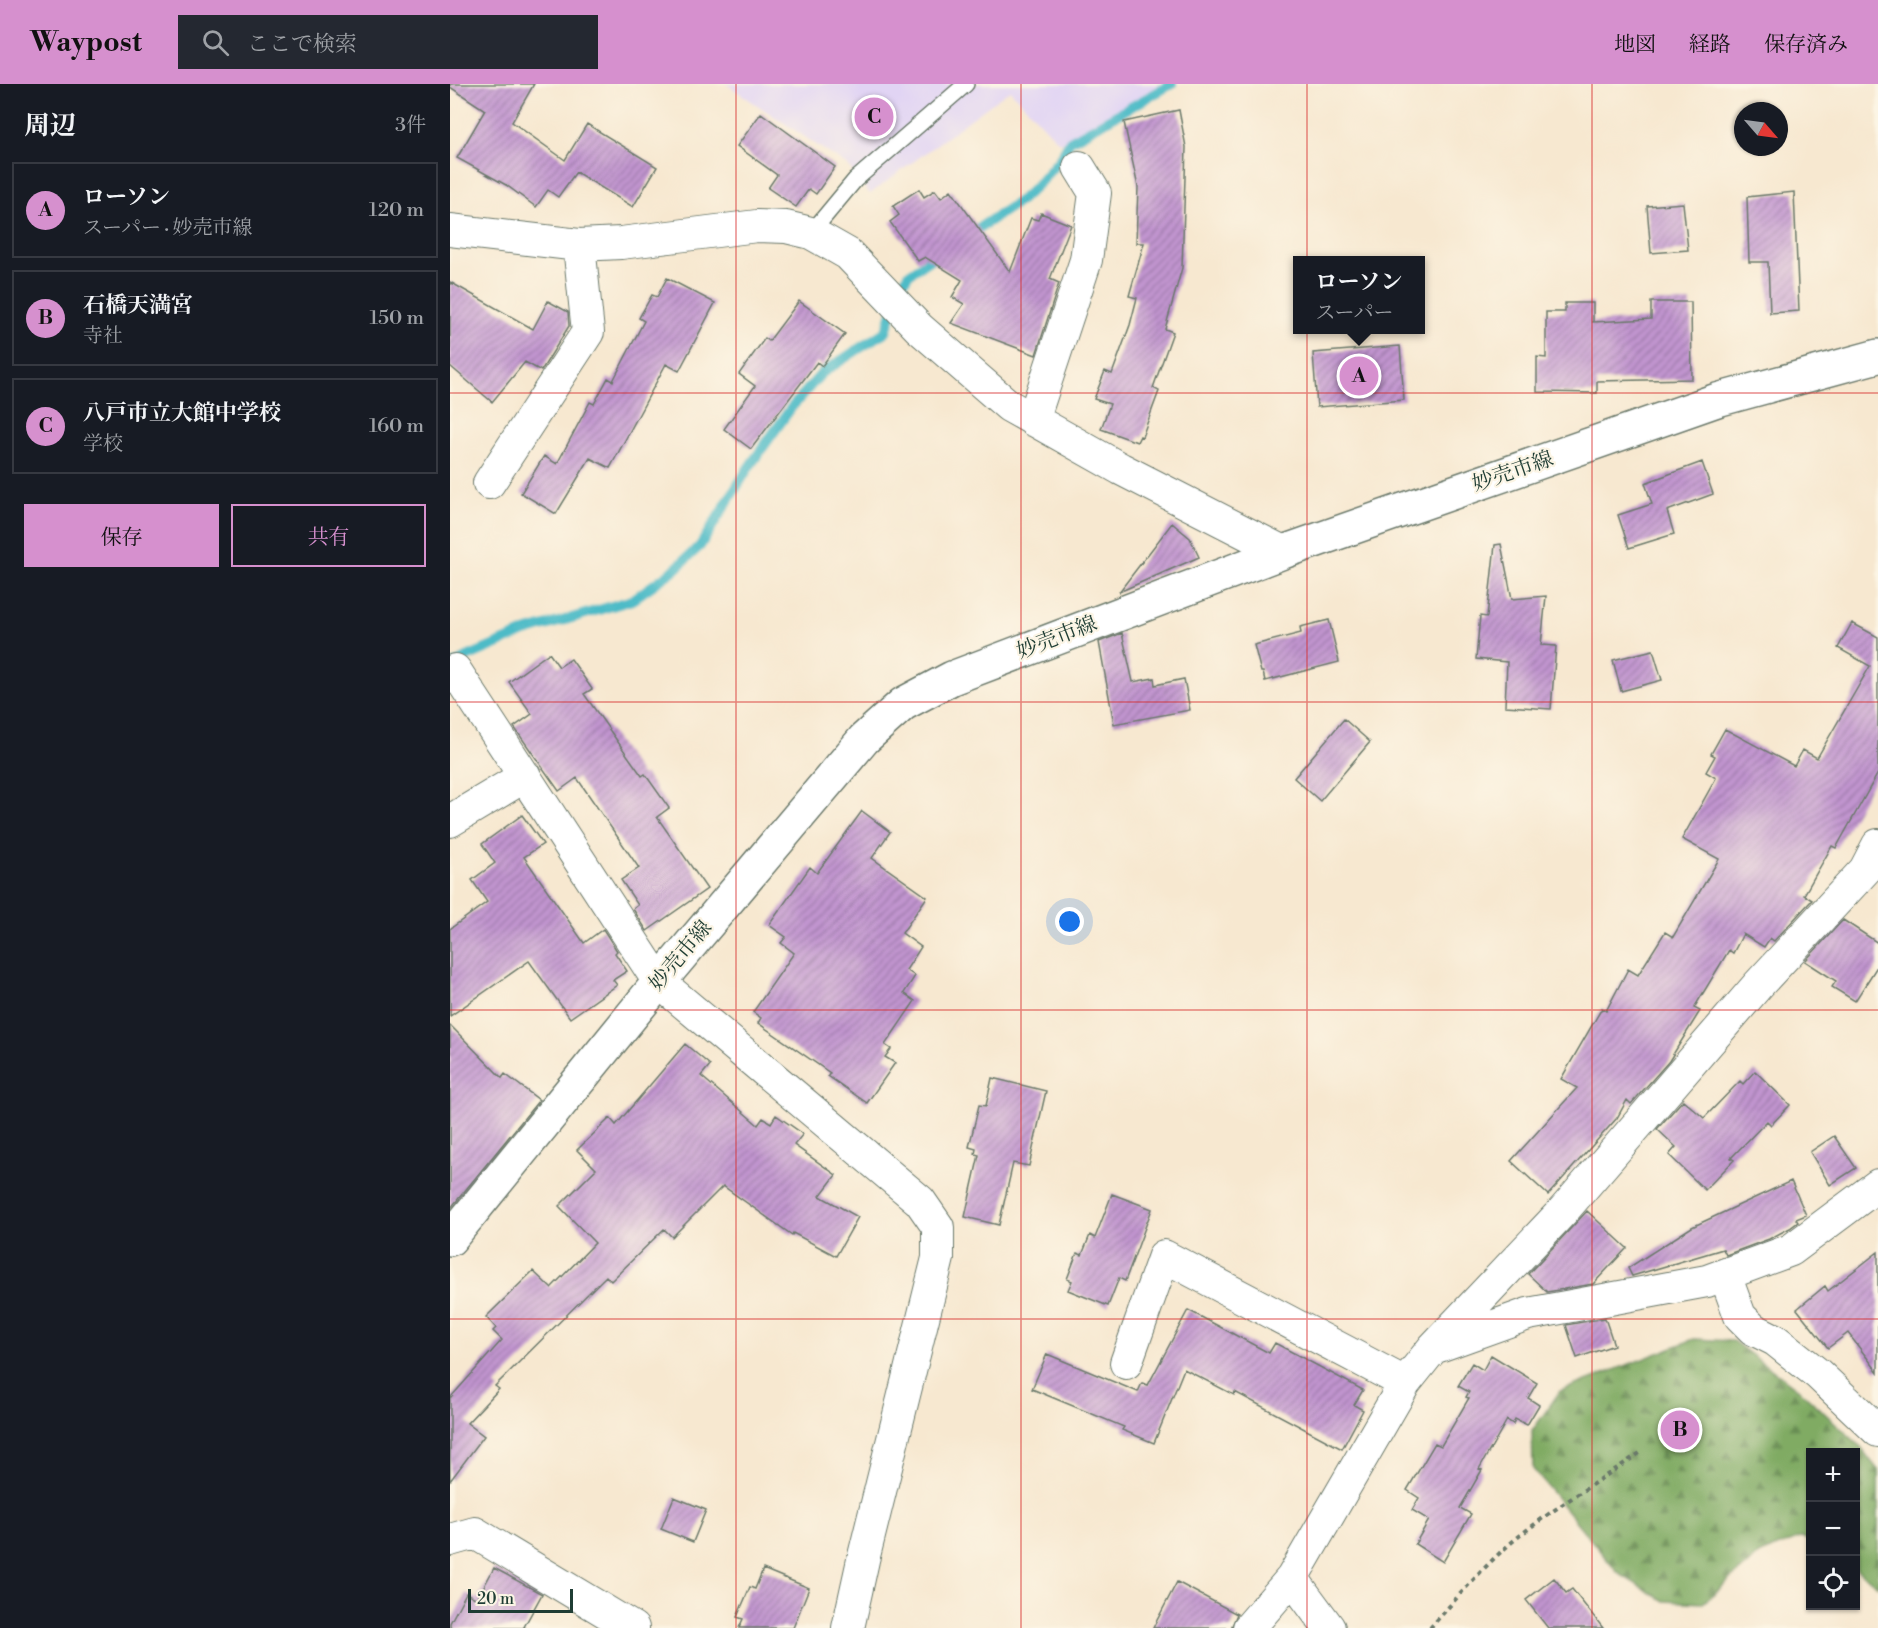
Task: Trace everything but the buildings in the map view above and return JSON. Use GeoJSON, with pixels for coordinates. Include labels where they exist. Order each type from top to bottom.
{"type":"FeatureCollection","features":[{"type":"Feature","properties":{"kind":"main road","name":"妙売市線"},"geometry":{"type":"LineString","coordinates":[[450,1239],[659,982],[864,739],[903,704],[952,678],[1283,552],[1717,400],[1878,356]]}},
{"type":"Feature","properties":{"kind":"street"},"geometry":{"type":"LineString","coordinates":[[1033,420],[1086,260],[1095,192],[1079,167]]}},
{"type":"Feature","properties":{"kind":"street"},"geometry":{"type":"LineString","coordinates":[[450,230],[579,245],[621,243],[757,226],[786,227],[811,233],[848,254],[919,328],[1009,406],[1121,469],[1283,552]]}},
{"type":"Feature","properties":{"kind":"street"},"geometry":{"type":"LineString","coordinates":[[489,483],[588,333],[579,245]]}},
{"type":"Feature","properties":{"kind":"street"},"geometry":{"type":"LineString","coordinates":[[455,670],[659,982],[920,1201],[938,1227],[938,1258],[848,1628]]}},
{"type":"Feature","properties":{"kind":"street"},"geometry":{"type":"LineString","coordinates":[[450,821],[525,776]]}},
{"type":"Feature","properties":{"kind":"street"},"geometry":{"type":"LineString","coordinates":[[1249,1628],[1292,1578],[1405,1383],[1433,1348],[1563,1211],[1758,985],[1865,870],[1878,845]]}},
{"type":"Feature","properties":{"kind":"street"},"geometry":{"type":"LineString","coordinates":[[1433,1348],[1528,1314],[1707,1281],[1725,1275],[1791,1250],[1878,1185]]}},
{"type":"Feature","properties":{"kind":"street"},"geometry":{"type":"LineString","coordinates":[[1126,1363],[1164,1256],[1405,1383]]}},
{"type":"Feature","properties":{"kind":"street"},"geometry":{"type":"LineString","coordinates":[[1725,1275],[1740,1316],[1753,1329],[1774,1341],[1818,1374],[1878,1431]]}},
{"type":"Feature","properties":{"kind":"street"},"geometry":{"type":"LineString","coordinates":[[450,1540],[475,1533],[633,1628]]}},
{"type":"Feature","properties":{"kind":"street"},"geometry":{"type":"LineString","coordinates":[[1292,1578],[1329,1628]]}},
{"type":"Feature","properties":{"kind":"lane"},"geometry":{"type":"LineString","coordinates":[[811,233],[855,180],[966,84]]}},
{"type":"Feature","properties":{"kind":"path"},"geometry":{"type":"LineString","coordinates":[[1430,1628],[1469,1584],[1512,1542],[1640,1453]]}},
{"type":"Feature","properties":{"kind":"shaded area"},"geometry":{"type":"Polygon","coordinates":[[[726,84],[1161,84],[1060,143],[1010,90],[870,194],[848,166],[726,84]]]}},
{"type":"Feature","properties":{"kind":"green space"},"geometry":{"type":"Polygon","coordinates":[[[1694,1339],[1733,1341],[1803,1393],[1858,1444],[1878,1470],[1878,1586],[1860,1572],[1860,1448],[1806,1448],[1806,1540],[1802,1537],[1760,1554],[1703,1603],[1664,1601],[1618,1573],[1533,1469],[1532,1431],[1560,1391],[1694,1339]]]}},
{"type":"Feature","properties":{"kind":"waterway"},"geometry":{"type":"LineString","coordinates":[[967,236],[1021,200],[1059,160],[1070,141],[1172,84]]}},
{"type":"Feature","properties":{"kind":"waterway"},"geometry":{"type":"LineString","coordinates":[[453,666],[467,657],[525,632],[632,600],[674,570],[700,546],[749,467],[791,408],[822,373],[886,331],[901,286],[909,274],[941,252]]}},
{"type":"Feature","properties":{"kind":"place","name":"八戸市立大館中学校"},"geometry":{"type":"Point","coordinates":[874,117]}},
{"type":"Feature","properties":{"kind":"place","name":"ローソン"},"geometry":{"type":"Point","coordinates":[1359,376]}},
{"type":"Feature","properties":{"kind":"place","name":"石橋天満宮"},"geometry":{"type":"Point","coordinates":[1680,1430]}}]}
